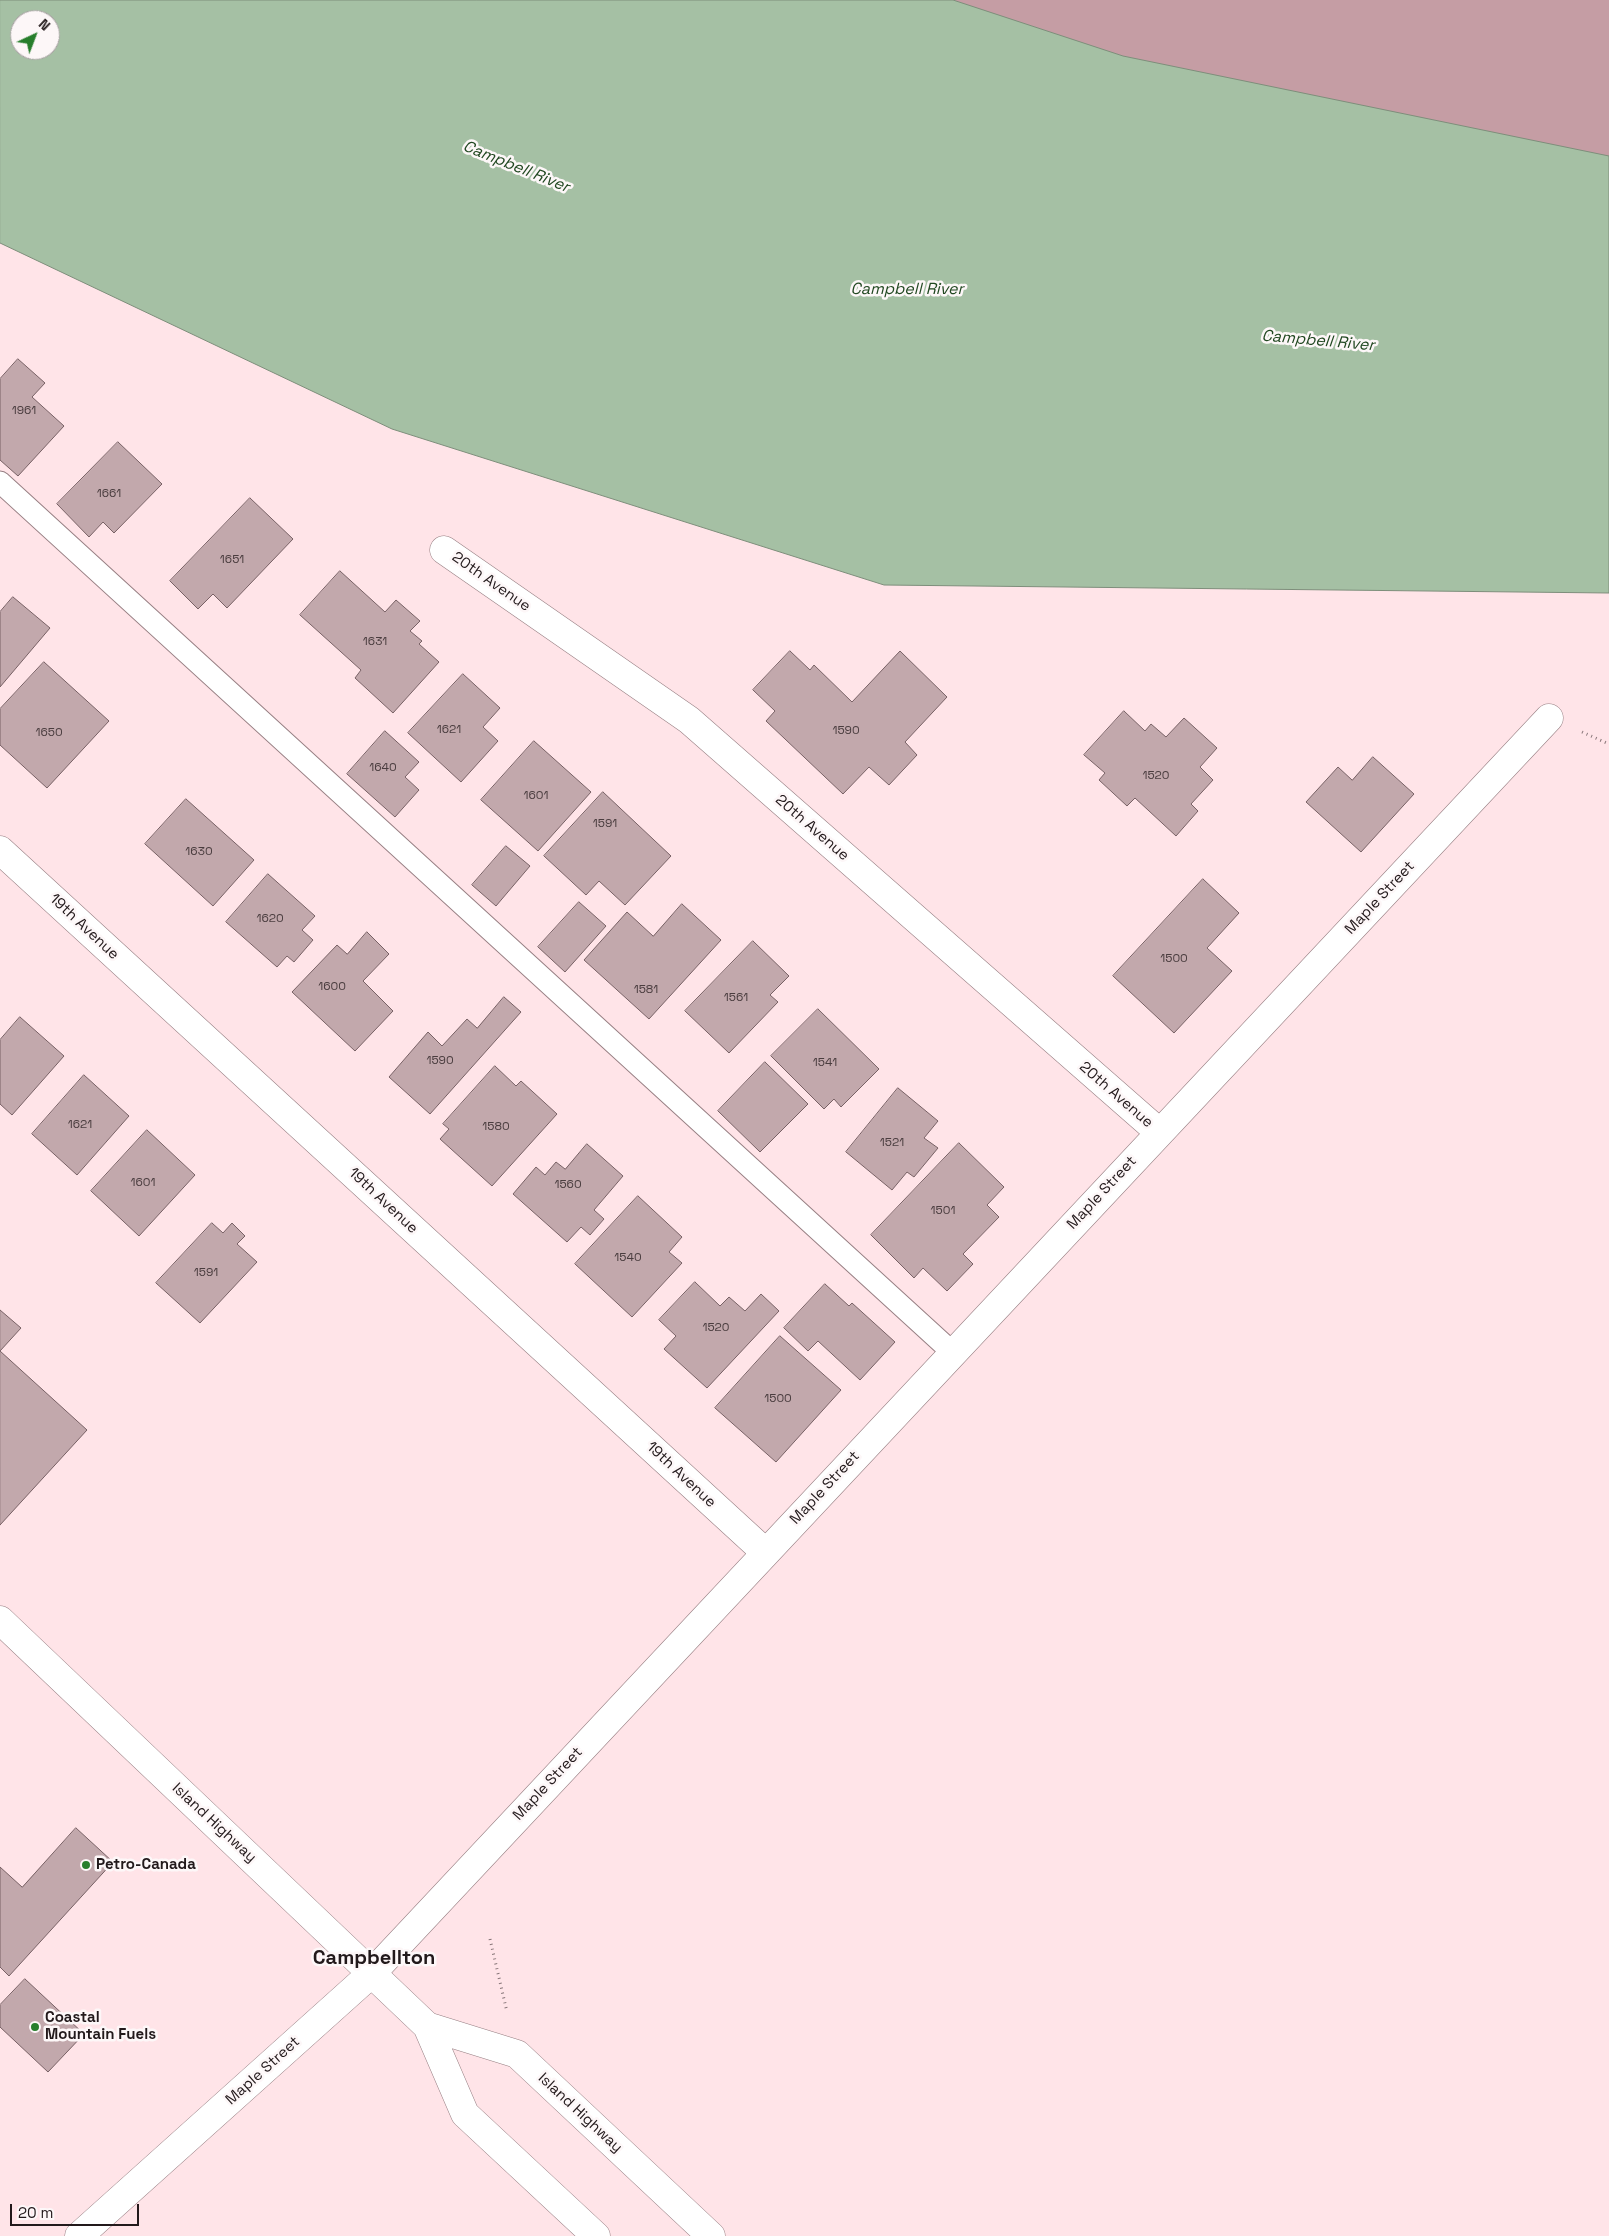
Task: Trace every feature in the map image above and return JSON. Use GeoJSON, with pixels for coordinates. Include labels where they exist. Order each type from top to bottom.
{"type":"FeatureCollection","features":[{"type":"Feature","properties":{"kind":"street","name":"20th Avenue"},"geometry":{"type":"LineString","coordinates":[[444,550],[689,720],[1159,1132]]}},
{"type":"Feature","properties":{"kind":"street","name":"Maple Street"},"geometry":{"type":"LineString","coordinates":[[80,2236],[372,1973],[952,1352],[1549,718]]}},
{"type":"Feature","properties":{"kind":"street","name":"19th Avenue"},"geometry":{"type":"LineString","coordinates":[[0,850],[765,1552]]}},
{"type":"Feature","properties":{"kind":"street","name":"Island Highway"},"geometry":{"type":"LineString","coordinates":[[0,1620],[427,2026],[465,2114],[596,2236]]}},
{"type":"Feature","properties":{"kind":"street","name":"Island Highway"},"geometry":{"type":"LineString","coordinates":[[427,2026],[518,2054],[712,2236]]}},
{"type":"Feature","properties":{"kind":"lane"},"geometry":{"type":"LineString","coordinates":[[0,482],[952,1352]]}},
{"type":"Feature","properties":{"kind":"path"},"geometry":{"type":"LineString","coordinates":[[490,1940],[518,2054]]}},
{"type":"Feature","properties":{"kind":"shaded area"},"geometry":{"type":"Polygon","coordinates":[[[810,0],[1609,0],[1609,167],[810,0]]]}},
{"type":"Feature","properties":{"kind":"water","name":"Campbell River"},"geometry":{"type":"Polygon","coordinates":[[[0,0],[953,0],[1123,56],[1609,156],[1609,593],[884,585],[392,429],[0,243],[0,0]]]}},
{"type":"Feature","properties":{"kind":"building"},"geometry":{"type":"Polygon","coordinates":[[[18,359],[45,383],[32,397],[64,426],[18,476],[0,460],[0,379],[18,359]]]}},
{"type":"Feature","properties":{"kind":"building"},"geometry":{"type":"Polygon","coordinates":[[[118,442],[162,484],[114,533],[103,522],[89,537],[57,504],[118,442]]]}},
{"type":"Feature","properties":{"kind":"building"},"geometry":{"type":"Polygon","coordinates":[[[250,498],[293,539],[227,608],[213,594],[198,609],[170,581],[250,498]]]}},
{"type":"Feature","properties":{"kind":"building"},"geometry":{"type":"Polygon","coordinates":[[[340,571],[385,612],[396,600],[420,621],[410,631],[422,641],[419,644],[439,662],[393,713],[355,678],[361,670],[300,615],[340,571]]]}},
{"type":"Feature","properties":{"kind":"building"},"geometry":{"type":"Polygon","coordinates":[[[13,597],[50,628],[0,687],[0,612],[13,597]]]}},
{"type":"Feature","properties":{"kind":"building"},"geometry":{"type":"Polygon","coordinates":[[[790,651],[810,670],[814,665],[852,702],[900,651],[947,697],[905,742],[917,755],[889,785],[869,767],[843,794],[766,721],[775,711],[753,690],[790,651]]]}},
{"type":"Feature","properties":{"kind":"building"},"geometry":{"type":"Polygon","coordinates":[[[44,662],[109,721],[47,788],[0,745],[0,709],[44,662]]]}},
{"type":"Feature","properties":{"kind":"building"},"geometry":{"type":"Polygon","coordinates":[[[463,674],[500,708],[483,727],[498,741],[461,782],[408,733],[463,674]]]}},
{"type":"Feature","properties":{"kind":"building"},"geometry":{"type":"Polygon","coordinates":[[[1124,711],[1145,731],[1151,724],[1166,737],[1184,718],[1217,748],[1200,767],[1213,780],[1191,804],[1198,811],[1176,836],[1135,798],[1127,806],[1099,780],[1105,773],[1084,755],[1124,711]]]}},
{"type":"Feature","properties":{"kind":"building"},"geometry":{"type":"Polygon","coordinates":[[[385,731],[419,762],[405,777],[419,790],[395,817],[347,774],[385,731]]]}},
{"type":"Feature","properties":{"kind":"building"},"geometry":{"type":"Polygon","coordinates":[[[534,741],[591,792],[538,851],[481,800],[534,741]]]}},
{"type":"Feature","properties":{"kind":"building"},"geometry":{"type":"Polygon","coordinates":[[[1373,757],[1414,794],[1361,852],[1306,802],[1338,767],[1352,780],[1373,757]]]}},
{"type":"Feature","properties":{"kind":"building"},"geometry":{"type":"Polygon","coordinates":[[[603,792],[671,856],[625,905],[599,881],[586,895],[544,856],[603,792]]]}},
{"type":"Feature","properties":{"kind":"building"},"geometry":{"type":"Polygon","coordinates":[[[186,799],[254,860],[213,906],[145,844],[186,799]]]}},
{"type":"Feature","properties":{"kind":"building"},"geometry":{"type":"Polygon","coordinates":[[[506,846],[530,866],[496,906],[472,885],[506,846]]]}},
{"type":"Feature","properties":{"kind":"building"},"geometry":{"type":"Polygon","coordinates":[[[268,874],[315,916],[302,930],[313,940],[294,962],[287,956],[277,967],[226,922],[268,874]]]}},
{"type":"Feature","properties":{"kind":"building"},"geometry":{"type":"Polygon","coordinates":[[[1203,879],[1239,913],[1207,948],[1232,971],[1174,1033],[1113,976],[1203,879]]]}},
{"type":"Feature","properties":{"kind":"building"},"geometry":{"type":"Polygon","coordinates":[[[579,902],[606,926],[565,972],[538,947],[579,902]]]}},
{"type":"Feature","properties":{"kind":"building"},"geometry":{"type":"Polygon","coordinates":[[[682,904],[721,940],[649,1019],[584,960],[627,912],[653,936],[682,904]]]}},
{"type":"Feature","properties":{"kind":"building"},"geometry":{"type":"Polygon","coordinates":[[[367,932],[389,954],[363,981],[393,1011],[355,1051],[292,992],[337,945],[347,954],[367,932]]]}},
{"type":"Feature","properties":{"kind":"building"},"geometry":{"type":"Polygon","coordinates":[[[753,941],[789,976],[770,995],[778,1002],[729,1053],[685,1011],[753,941]]]}},
{"type":"Feature","properties":{"kind":"building"},"geometry":{"type":"Polygon","coordinates":[[[504,997],[521,1012],[430,1114],[389,1077],[428,1032],[442,1046],[467,1019],[477,1028],[504,997]]]}},
{"type":"Feature","properties":{"kind":"building"},"geometry":{"type":"Polygon","coordinates":[[[818,1009],[879,1069],[841,1107],[834,1099],[824,1109],[771,1056],[818,1009]]]}},
{"type":"Feature","properties":{"kind":"building"},"geometry":{"type":"Polygon","coordinates":[[[20,1017],[64,1056],[12,1115],[0,1104],[0,1040],[20,1017]]]}},
{"type":"Feature","properties":{"kind":"building"},"geometry":{"type":"Polygon","coordinates":[[[765,1062],[808,1104],[760,1152],[718,1111],[765,1062]]]}},
{"type":"Feature","properties":{"kind":"building"},"geometry":{"type":"Polygon","coordinates":[[[495,1066],[516,1086],[521,1081],[557,1114],[492,1186],[440,1139],[449,1129],[443,1124],[495,1066]]]}},
{"type":"Feature","properties":{"kind":"building"},"geometry":{"type":"Polygon","coordinates":[[[84,1075],[129,1116],[77,1175],[32,1134],[84,1075]]]}},
{"type":"Feature","properties":{"kind":"building"},"geometry":{"type":"Polygon","coordinates":[[[898,1088],[938,1121],[924,1138],[938,1148],[914,1177],[907,1172],[892,1190],[846,1152],[898,1088]]]}},
{"type":"Feature","properties":{"kind":"building"},"geometry":{"type":"Polygon","coordinates":[[[147,1130],[195,1175],[139,1236],[91,1191],[147,1130]]]}},
{"type":"Feature","properties":{"kind":"building"},"geometry":{"type":"Polygon","coordinates":[[[959,1143],[1004,1187],[987,1205],[999,1217],[963,1254],[973,1264],[947,1291],[923,1268],[914,1278],[871,1235],[959,1143]]]}},
{"type":"Feature","properties":{"kind":"building"},"geometry":{"type":"Polygon","coordinates":[[[587,1144],[623,1176],[594,1210],[604,1219],[590,1235],[581,1227],[567,1242],[513,1194],[536,1167],[545,1175],[556,1162],[565,1169],[587,1144]]]}},
{"type":"Feature","properties":{"kind":"building"},"geometry":{"type":"Polygon","coordinates":[[[638,1196],[682,1237],[669,1252],[682,1263],[632,1317],[575,1264],[638,1196]]]}},
{"type":"Feature","properties":{"kind":"building"},"geometry":{"type":"Polygon","coordinates":[[[212,1223],[223,1233],[232,1223],[245,1236],[237,1244],[257,1262],[200,1323],[156,1283],[212,1223]]]}},
{"type":"Feature","properties":{"kind":"building"},"geometry":{"type":"Polygon","coordinates":[[[695,1282],[720,1306],[729,1297],[745,1311],[761,1294],[779,1311],[707,1388],[664,1349],[676,1336],[659,1320],[695,1282]]]}},
{"type":"Feature","properties":{"kind":"building"},"geometry":{"type":"Polygon","coordinates":[[[825,1284],[849,1306],[852,1303],[895,1342],[860,1380],[818,1341],[808,1351],[784,1328],[825,1284]]]}},
{"type":"Feature","properties":{"kind":"building"},"geometry":{"type":"Polygon","coordinates":[[[0,1310],[21,1328],[0,1351],[0,1310]]]}},
{"type":"Feature","properties":{"kind":"building"},"geometry":{"type":"Polygon","coordinates":[[[780,1336],[841,1390],[776,1462],[715,1408],[780,1336]]]}},
{"type":"Feature","properties":{"kind":"building"},"geometry":{"type":"Polygon","coordinates":[[[0,1351],[87,1430],[0,1525],[0,1351]]]}},
{"type":"Feature","properties":{"kind":"building"},"geometry":{"type":"Polygon","coordinates":[[[76,1828],[113,1862],[9,1976],[0,1967],[0,1867],[22,1887],[76,1828]]]}},
{"type":"Feature","properties":{"kind":"building"},"geometry":{"type":"Polygon","coordinates":[[[25,1979],[84,2034],[48,2072],[0,2027],[0,2005],[25,1979]]]}},
{"type":"Feature","properties":{"kind":"place","name":"Petro-Canada"},"geometry":{"type":"Point","coordinates":[86,1865]}},
{"type":"Feature","properties":{"kind":"place","name":"Coastal Mountain Fuels"},"geometry":{"type":"Point","coordinates":[35,2027]}},
{"type":"Feature","properties":{"kind":"district","name":"Campbellton"},"geometry":{"type":"Point","coordinates":[374,1959]}}]}
